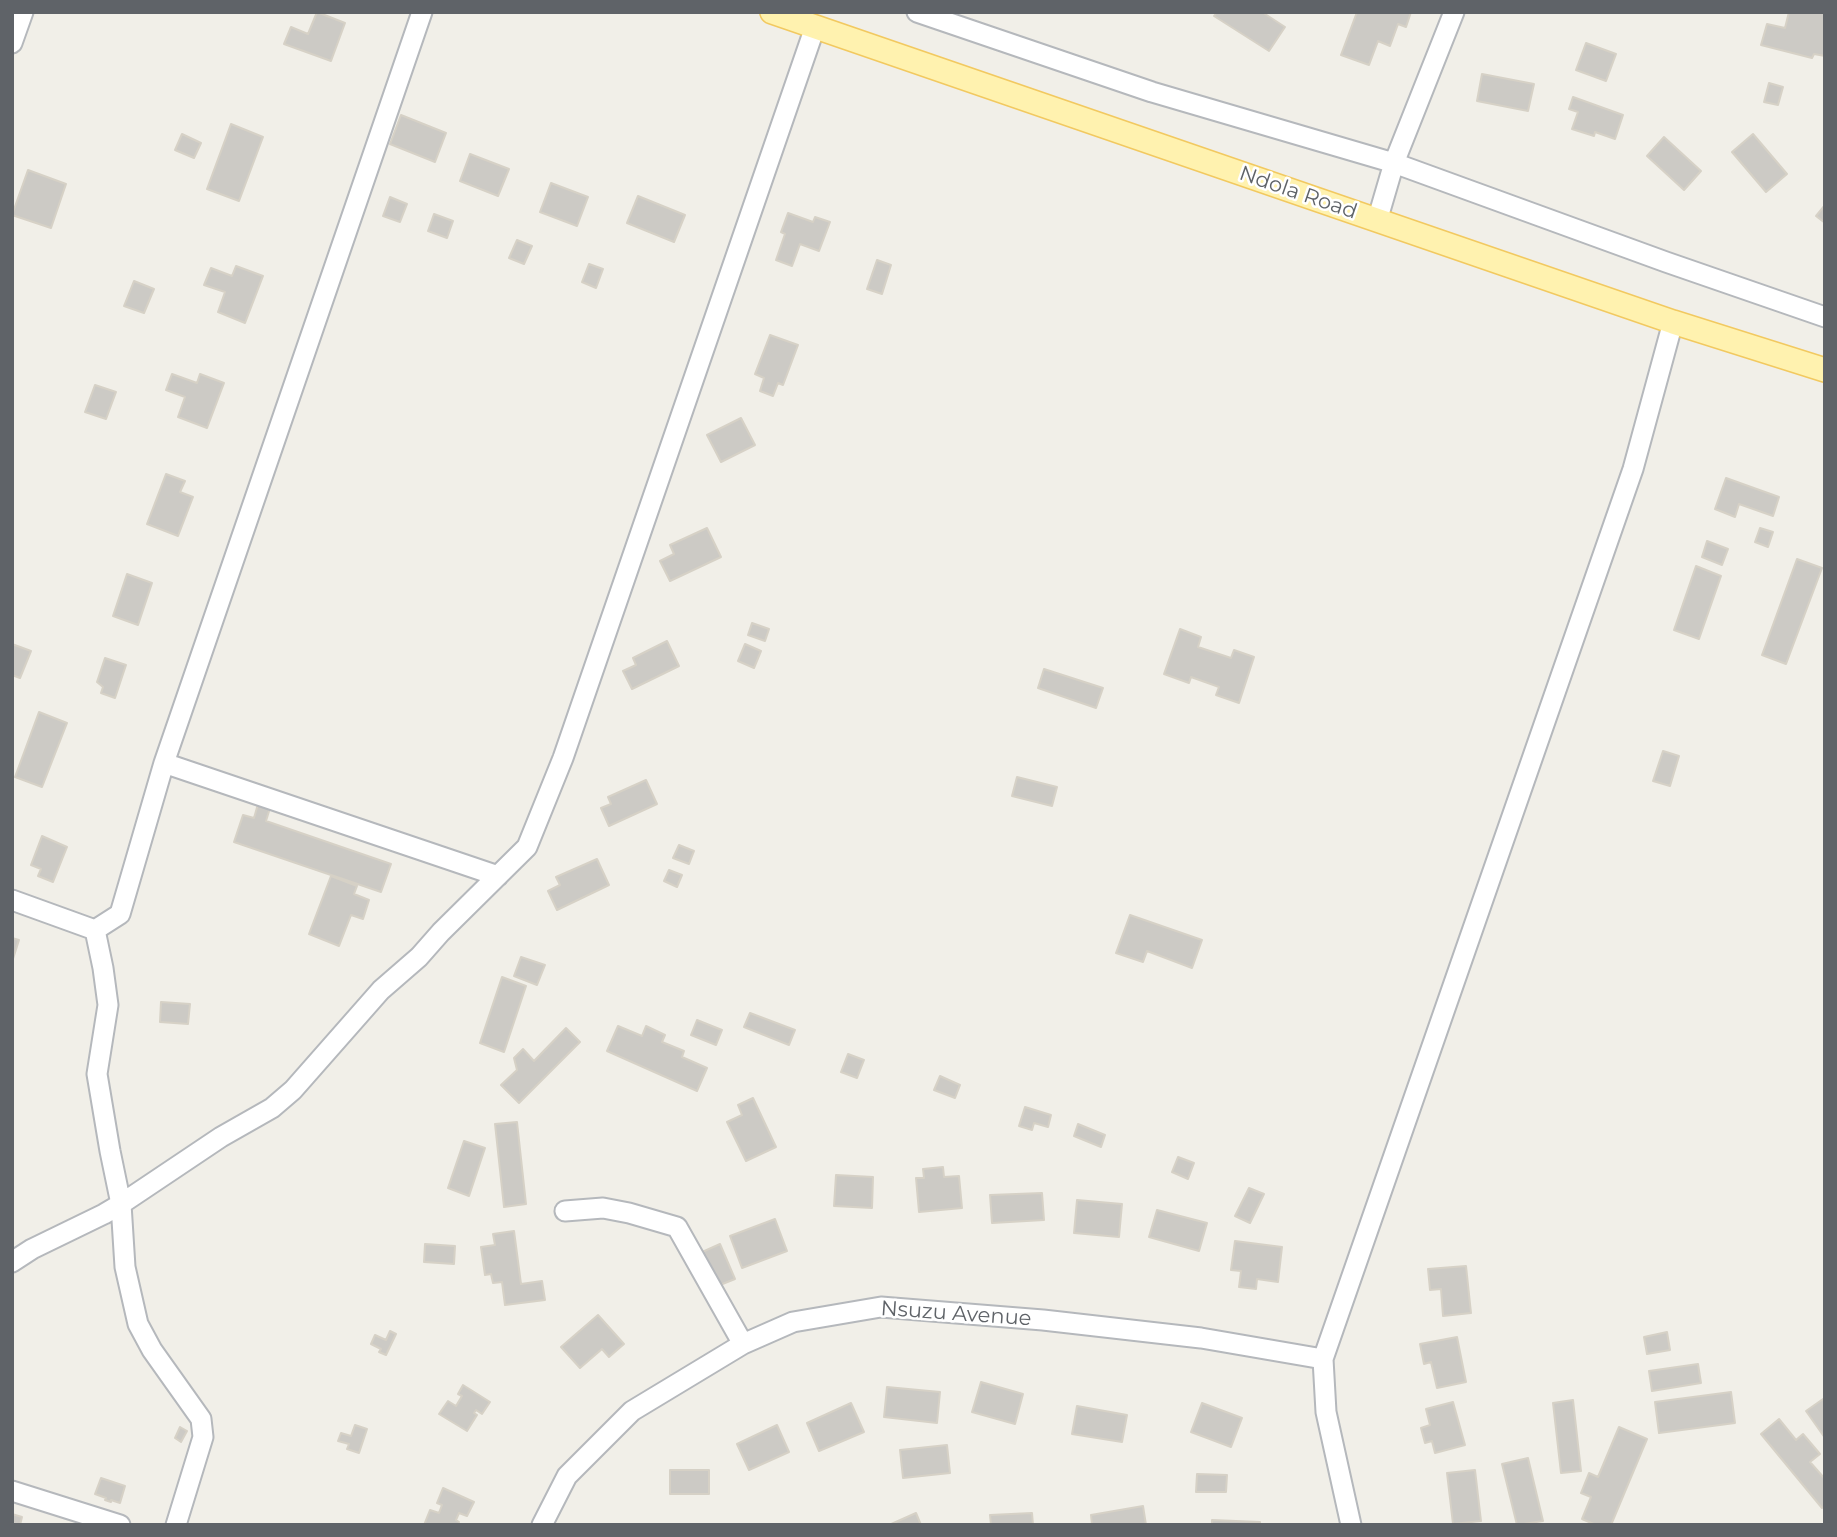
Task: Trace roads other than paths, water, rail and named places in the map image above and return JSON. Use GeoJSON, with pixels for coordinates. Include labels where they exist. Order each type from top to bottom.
{"type":"FeatureCollection","features":[{"type":"Feature","properties":{"kind":"main road","name":"Ndola Road"},"geometry":{"type":"LineString","coordinates":[[772,12],[1673,322],[1825,370]]}},
{"type":"Feature","properties":{"kind":"street"},"geometry":{"type":"LineString","coordinates":[[12,43],[23,12]]}},
{"type":"Feature","properties":{"kind":"street"},"geometry":{"type":"LineString","coordinates":[[95,930],[120,914],[164,764],[422,12]]}},
{"type":"Feature","properties":{"kind":"street"},"geometry":{"type":"LineString","coordinates":[[917,12],[1152,92],[1394,163],[1825,317]]}},
{"type":"Feature","properties":{"kind":"street"},"geometry":{"type":"LineString","coordinates":[[1377,221],[1394,163],[1454,12]]}},
{"type":"Feature","properties":{"kind":"street"},"geometry":{"type":"LineString","coordinates":[[12,1262],[32,1249],[104,1214],[221,1137],[272,1108],[293,1090],[381,990],[419,957],[527,847],[563,758],[815,27]]}},
{"type":"Feature","properties":{"kind":"street"},"geometry":{"type":"LineString","coordinates":[[1351,1525],[1326,1412],[1323,1359],[1633,468],[1673,322]]}},
{"type":"Feature","properties":{"kind":"street"},"geometry":{"type":"LineString","coordinates":[[164,764],[498,876]]}},
{"type":"Feature","properties":{"kind":"street"},"geometry":{"type":"LineString","coordinates":[[12,900],[95,930]]}},
{"type":"Feature","properties":{"kind":"street"},"geometry":{"type":"LineString","coordinates":[[95,930],[108,1005],[97,1074],[121,1203],[125,1266],[138,1324],[152,1350],[201,1419],[202,1437],[176,1525]]}},
{"type":"Feature","properties":{"kind":"street"},"geometry":{"type":"LineString","coordinates":[[565,1211],[603,1208],[677,1227],[743,1344]]}},
{"type":"Feature","properties":{"kind":"street","name":"Nsuzu Avenue"},"geometry":{"type":"LineString","coordinates":[[542,1525],[568,1476],[632,1411],[743,1344],[793,1322],[881,1307],[1043,1320],[1201,1338],[1323,1359]]}},
{"type":"Feature","properties":{"kind":"street"},"geometry":{"type":"LineString","coordinates":[[12,1491],[120,1525]]}}]}
